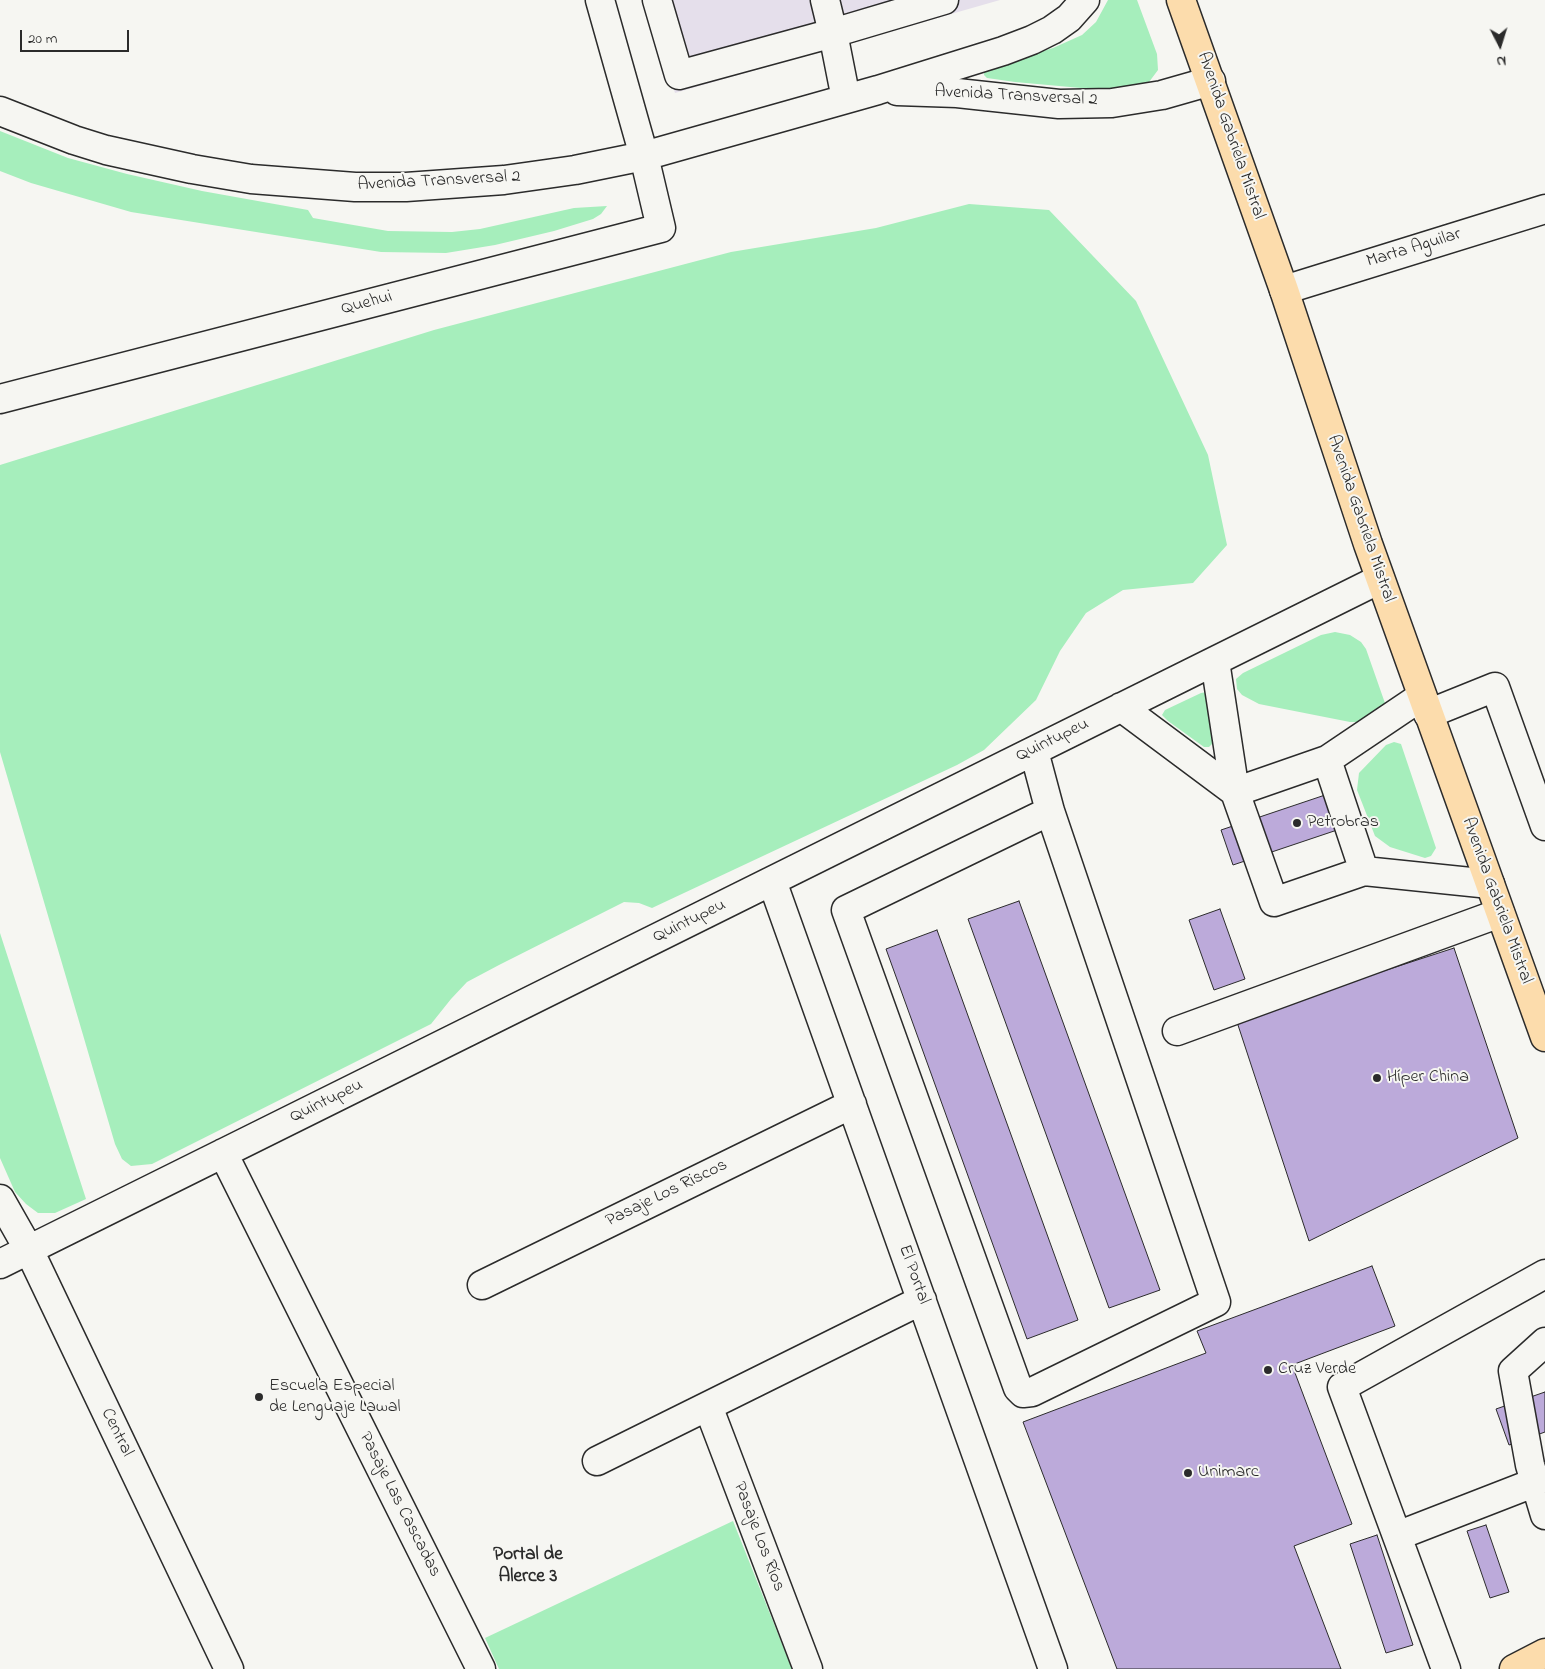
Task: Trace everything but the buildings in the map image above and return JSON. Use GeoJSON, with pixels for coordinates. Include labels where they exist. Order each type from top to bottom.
{"type":"FeatureCollection","features":[{"type":"Feature","properties":{"kind":"main road","name":"Avenida Gabriela Mistral"},"geometry":{"type":"LineString","coordinates":[[1181,0],[1284,290],[1380,579],[1545,1037]]}},
{"type":"Feature","properties":{"kind":"main road"},"geometry":{"type":"LineString","coordinates":[[1514,1669],[1545,1653]]}},
{"type":"Feature","properties":{"kind":"street"},"geometry":{"type":"LineString","coordinates":[[600,0],[644,156]]}},
{"type":"Feature","properties":{"kind":"street"},"geometry":{"type":"LineString","coordinates":[[657,0],[679,75],[834,34],[944,0]]}},
{"type":"Feature","properties":{"kind":"street"},"geometry":{"type":"LineString","coordinates":[[825,0],[834,34],[846,99]]}},
{"type":"Feature","properties":{"kind":"street","name":"Avenida Transversal 2"},"geometry":{"type":"LineString","coordinates":[[0,111],[74,140],[123,154],[251,179],[355,187],[456,184],[504,180],[575,170],[644,156],[878,90],[1003,51],[1032,40],[1052,30],[1069,18],[1085,0]]}},
{"type":"Feature","properties":{"kind":"street","name":"Avenida Transversal 2"},"geometry":{"type":"LineString","coordinates":[[878,90],[957,93],[1059,104],[1112,103],[1162,95],[1211,81]]}},
{"type":"Feature","properties":{"kind":"street","name":"Quehui"},"geometry":{"type":"LineString","coordinates":[[0,400],[661,228],[644,156]]}},
{"type":"Feature","properties":{"kind":"street","name":"Marta Aguilar"},"geometry":{"type":"LineString","coordinates":[[1284,290],[1545,209]]}},
{"type":"Feature","properties":{"kind":"street","name":"Quintupeu"},"geometry":{"type":"LineString","coordinates":[[0,1264],[1380,579]]}},
{"type":"Feature","properties":{"kind":"street"},"geometry":{"type":"LineString","coordinates":[[1215,661],[1235,792],[1274,902],[1364,871],[1490,884]]}},
{"type":"Feature","properties":{"kind":"street"},"geometry":{"type":"LineString","coordinates":[[1235,792],[1327,760],[1425,705],[1495,687],[1545,826]]}},
{"type":"Feature","properties":{"kind":"street"},"geometry":{"type":"LineString","coordinates":[[1122,707],[1235,792]]}},
{"type":"Feature","properties":{"kind":"street"},"geometry":{"type":"LineString","coordinates":[[1034,750],[1050,811],[1216,1302],[1032,1392],[1023,1393],[1018,1388],[846,910],[1050,811]]}},
{"type":"Feature","properties":{"kind":"street"},"geometry":{"type":"LineString","coordinates":[[1327,760],[1364,871]]}},
{"type":"Feature","properties":{"kind":"street","name":"El Portal"},"geometry":{"type":"LineString","coordinates":[[772,881],[1052,1669]]}},
{"type":"Feature","properties":{"kind":"street"},"geometry":{"type":"LineString","coordinates":[[1177,1032],[1500,913]]}},
{"type":"Feature","properties":{"kind":"street","name":"Pasaje Los Riscos"},"geometry":{"type":"LineString","coordinates":[[482,1285],[852,1104]]}},
{"type":"Feature","properties":{"kind":"street","name":"Pasaje Las Cascadas"},"geometry":{"type":"LineString","coordinates":[[223,1154],[481,1669]]}},
{"type":"Feature","properties":{"kind":"street","name":"Central"},"geometry":{"type":"LineString","coordinates":[[0,1199],[29,1250],[229,1669]]}},
{"type":"Feature","properties":{"kind":"street"},"geometry":{"type":"LineString","coordinates":[[1446,1669],[1342,1387],[1545,1274]]}},
{"type":"Feature","properties":{"kind":"street"},"geometry":{"type":"LineString","coordinates":[[596,1461],[922,1300]]}},
{"type":"Feature","properties":{"kind":"street"},"geometry":{"type":"LineString","coordinates":[[1545,1342],[1513,1372],[1537,1469],[1545,1515]]}},
{"type":"Feature","properties":{"kind":"street","name":"Pasaje Los Ríos"},"geometry":{"type":"LineString","coordinates":[[708,1406],[808,1669]]}},
{"type":"Feature","properties":{"kind":"street"},"geometry":{"type":"LineString","coordinates":[[1397,1536],[1537,1469]]}},
{"type":"Feature","properties":{"kind":"shaded area"},"geometry":{"type":"Polygon","coordinates":[[[647,0],[1000,0],[675,93],[647,0]]]}},
{"type":"Feature","properties":{"kind":"green space"},"geometry":{"type":"Polygon","coordinates":[[[1108,0],[1137,0],[1157,54],[1158,70],[1149,82],[1136,87],[1112,89],[1081,88],[1015,82],[987,78],[984,75],[984,72],[990,67],[1053,48],[1082,35],[1096,22],[1108,0]]]}},
{"type":"Feature","properties":{"kind":"green space"},"geometry":{"type":"Polygon","coordinates":[[[0,131],[68,158],[127,174],[202,191],[308,210],[313,218],[388,231],[452,232],[480,229],[574,208],[607,206],[601,214],[593,219],[554,231],[495,245],[446,253],[381,252],[131,212],[31,183],[0,171],[0,131]]]}},
{"type":"Feature","properties":{"kind":"green space"},"geometry":{"type":"Polygon","coordinates":[[[969,204],[1049,210],[1136,301],[1208,455],[1227,545],[1193,583],[1123,590],[1086,613],[1060,651],[1036,700],[984,750],[957,765],[652,908],[639,903],[624,902],[467,982],[431,1024],[152,1164],[131,1166],[122,1159],[115,1144],[0,752],[0,465],[434,330],[731,252],[876,228],[969,204]]]}},
{"type":"Feature","properties":{"kind":"green space"},"geometry":{"type":"Polygon","coordinates":[[[1335,632],[1350,635],[1361,642],[1366,649],[1386,706],[1362,722],[1350,722],[1259,704],[1242,695],[1237,689],[1236,679],[1243,673],[1321,635],[1335,632]]]}},
{"type":"Feature","properties":{"kind":"green space"},"geometry":{"type":"Polygon","coordinates":[[[1207,692],[1215,701],[1213,743],[1209,747],[1204,747],[1162,715],[1165,710],[1207,692]]]}},
{"type":"Feature","properties":{"kind":"green space"},"geometry":{"type":"Polygon","coordinates":[[[1394,742],[1401,744],[1436,848],[1431,856],[1425,858],[1390,847],[1375,836],[1357,790],[1359,773],[1386,745],[1394,742]]]}},
{"type":"Feature","properties":{"kind":"green space"},"geometry":{"type":"Polygon","coordinates":[[[0,933],[86,1199],[55,1213],[38,1213],[26,1204],[15,1192],[0,1158],[0,933]]]}},
{"type":"Feature","properties":{"kind":"green space"},"geometry":{"type":"Polygon","coordinates":[[[733,1521],[792,1669],[499,1669],[485,1638],[733,1521]]]}},
{"type":"Feature","properties":{"kind":"place","name":"Petrobras"},"geometry":{"type":"Point","coordinates":[1297,823]}},
{"type":"Feature","properties":{"kind":"place","name":"Híper China"},"geometry":{"type":"Point","coordinates":[1377,1078]}},
{"type":"Feature","properties":{"kind":"place","name":"Cruz Verde"},"geometry":{"type":"Point","coordinates":[1268,1370]}},
{"type":"Feature","properties":{"kind":"place","name":"Escuela Especial de Lenguaje Lawal"},"geometry":{"type":"Point","coordinates":[259,1397]}},
{"type":"Feature","properties":{"kind":"place","name":"Unimarc"},"geometry":{"type":"Point","coordinates":[1188,1473]}},
{"type":"Feature","properties":{"kind":"district","name":"Portal de Alerce 3"},"geometry":{"type":"Point","coordinates":[528,1567]}}]}
